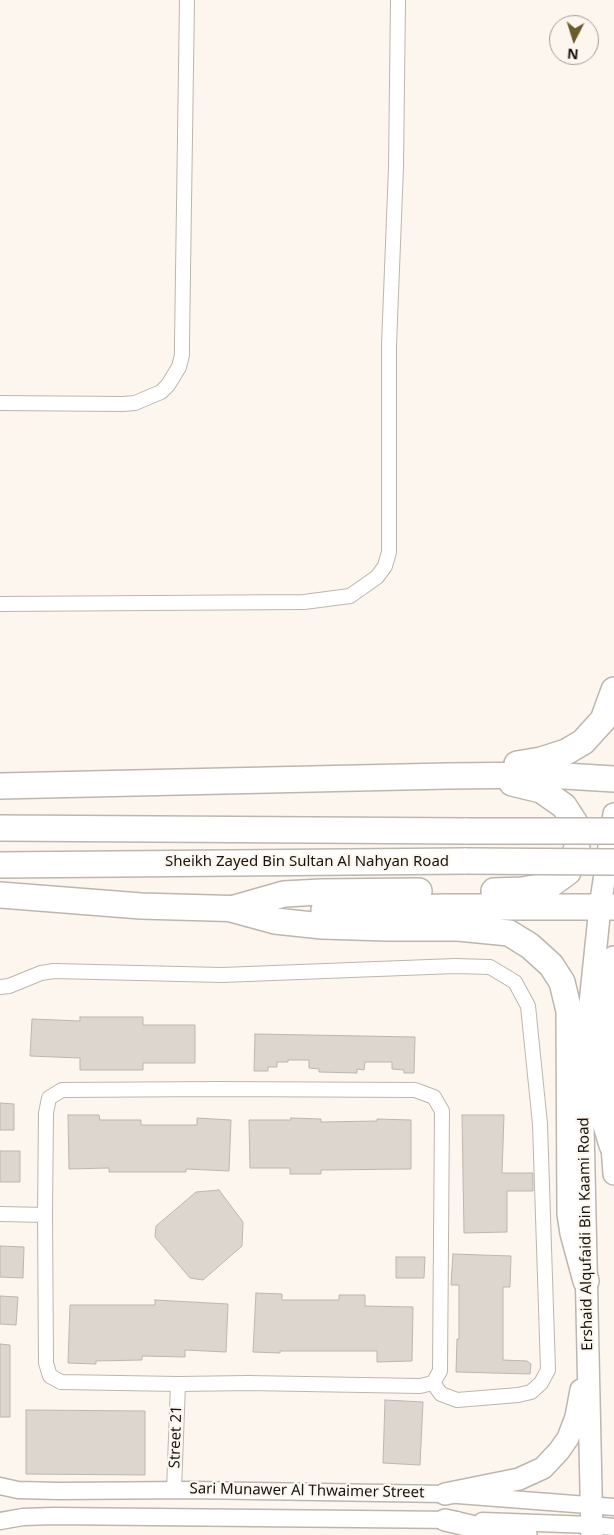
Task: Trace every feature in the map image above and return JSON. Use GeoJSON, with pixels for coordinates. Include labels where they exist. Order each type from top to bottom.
{"type":"FeatureCollection","features":[{"type":"Feature","properties":{"kind":"highway"},"geometry":{"type":"LineString","coordinates":[[447,776],[541,760],[566,752],[583,742],[603,720],[614,690]]}},
{"type":"Feature","properties":{"kind":"highway"},"geometry":{"type":"LineString","coordinates":[[0,786],[447,776],[548,775],[614,779]]}},
{"type":"Feature","properties":{"kind":"highway"},"geometry":{"type":"LineString","coordinates":[[231,909],[284,894],[522,890],[550,885],[568,872],[576,848],[576,831],[575,823],[564,806],[541,790],[474,776]]}},
{"type":"Feature","properties":{"kind":"highway","name":"Sheikh Zayed Bin Sultan Al Nahyan Road"},"geometry":{"type":"LineString","coordinates":[[0,828],[614,831]]}},
{"type":"Feature","properties":{"kind":"highway","name":"Sheikh Zayed Bin Sultan Al Nahyan Road"},"geometry":{"type":"LineString","coordinates":[[0,865],[466,861],[614,862]]}},
{"type":"Feature","properties":{"kind":"highway"},"geometry":{"type":"LineString","coordinates":[[0,895],[141,906],[231,909],[335,910],[444,907],[607,907]]}},
{"type":"Feature","properties":{"kind":"highway"},"geometry":{"type":"LineString","coordinates":[[231,909],[275,922],[322,926],[458,928],[509,933],[530,946],[551,966],[562,982],[569,1011],[570,1214],[586,1281]]}},
{"type":"Feature","properties":{"kind":"highway"},"geometry":{"type":"LineString","coordinates":[[613,1136],[603,1112],[602,1096],[614,959]]}},
{"type":"Feature","properties":{"kind":"main road","name":"Ershaid Alqufaidi Bin Kaami Road"},"geometry":{"type":"LineString","coordinates":[[592,1522],[582,1081],[597,933],[607,907],[614,814]]}},
{"type":"Feature","properties":{"kind":"main road","name":"Ershaid Alqufaidi Bin Kaami Road"},"geometry":{"type":"LineString","coordinates":[[613,1136],[614,1174]]}},
{"type":"Feature","properties":{"kind":"main road"},"geometry":{"type":"LineString","coordinates":[[445,1494],[526,1477],[543,1468],[560,1452],[573,1428],[578,1409],[588,1315]]}},
{"type":"Feature","properties":{"kind":"main road"},"geometry":{"type":"LineString","coordinates":[[446,1520],[474,1527],[526,1535]]}},
{"type":"Feature","properties":{"kind":"street"},"geometry":{"type":"LineString","coordinates":[[0,403],[135,403],[161,392],[168,385],[179,367],[182,355],[187,0]]}},
{"type":"Feature","properties":{"kind":"street"},"geometry":{"type":"LineString","coordinates":[[0,604],[304,602],[350,596],[377,577],[385,566],[389,552],[389,345],[396,167],[398,0]]}},
{"type":"Feature","properties":{"kind":"street"},"geometry":{"type":"LineString","coordinates":[[0,987],[9,986],[41,973],[54,971],[222,975],[455,966],[490,967],[515,982],[528,1006],[540,1124],[548,1370],[541,1383],[531,1392],[518,1395],[457,1400],[441,1394],[433,1383]]}},
{"type":"Feature","properties":{"kind":"street"},"geometry":{"type":"LineString","coordinates":[[62,1090],[415,1090],[434,1097],[442,1111],[440,1371],[433,1383],[420,1386],[61,1382],[50,1376],[46,1363],[45,1215],[46,1113],[49,1098],[62,1090]]}},
{"type":"Feature","properties":{"kind":"street"},"geometry":{"type":"LineString","coordinates":[[0,1214],[45,1215]]}},
{"type":"Feature","properties":{"kind":"street","name":"Street 21"},"geometry":{"type":"LineString","coordinates":[[174,1490],[178,1384]]}},
{"type":"Feature","properties":{"kind":"street","name":"Sari Munawer Al Thwaimer Street"},"geometry":{"type":"LineString","coordinates":[[0,1486],[18,1490],[59,1491],[174,1490],[445,1494],[592,1522],[614,1528]]}},
{"type":"Feature","properties":{"kind":"street","name":"Sari Munawer Al Thwaimer Street"},"geometry":{"type":"LineString","coordinates":[[0,1521],[54,1516],[592,1522],[614,1507]]}},
{"type":"Feature","properties":{"kind":"building"},"geometry":{"type":"Polygon","coordinates":[[[80,1017],[143,1017],[143,1025],[195,1025],[195,1063],[143,1063],[143,1070],[80,1070],[80,1058],[30,1056],[32,1019],[80,1021],[80,1017]]]}},
{"type":"Feature","properties":{"kind":"building"},"geometry":{"type":"Polygon","coordinates":[[[255,1034],[415,1037],[414,1073],[404,1073],[404,1070],[392,1069],[392,1062],[365,1062],[364,1070],[357,1069],[357,1073],[319,1072],[319,1069],[309,1068],[309,1060],[277,1062],[277,1067],[268,1067],[268,1071],[254,1071],[255,1034]]]}},
{"type":"Feature","properties":{"kind":"building"},"geometry":{"type":"Polygon","coordinates":[[[0,1103],[14,1104],[14,1130],[0,1130],[0,1103]]]}},
{"type":"Feature","properties":{"kind":"building"},"geometry":{"type":"Polygon","coordinates":[[[68,1115],[99,1115],[100,1120],[141,1120],[141,1125],[197,1125],[197,1118],[231,1120],[229,1171],[186,1169],[186,1172],[109,1172],[109,1168],[69,1169],[68,1115]]]}},
{"type":"Feature","properties":{"kind":"building"},"geometry":{"type":"Polygon","coordinates":[[[462,1115],[504,1115],[502,1173],[533,1173],[533,1191],[507,1191],[507,1232],[464,1233],[462,1115]]]}},
{"type":"Feature","properties":{"kind":"building"},"geometry":{"type":"Polygon","coordinates":[[[291,1118],[321,1119],[321,1122],[377,1121],[377,1119],[411,1120],[411,1169],[321,1170],[321,1174],[290,1174],[290,1168],[250,1168],[249,1120],[291,1120],[291,1118]]]}},
{"type":"Feature","properties":{"kind":"building"},"geometry":{"type":"Polygon","coordinates":[[[0,1151],[20,1151],[20,1182],[0,1182],[0,1151]]]}},
{"type":"Feature","properties":{"kind":"building"},"geometry":{"type":"Polygon","coordinates":[[[219,1190],[243,1222],[242,1246],[203,1280],[190,1278],[155,1237],[156,1226],[196,1192],[219,1190]]]}},
{"type":"Feature","properties":{"kind":"building"},"geometry":{"type":"Polygon","coordinates":[[[0,1246],[24,1247],[23,1278],[0,1277],[0,1246]]]}},
{"type":"Feature","properties":{"kind":"building"},"geometry":{"type":"Polygon","coordinates":[[[453,1254],[511,1256],[510,1287],[503,1287],[503,1360],[527,1361],[531,1364],[530,1374],[456,1372],[457,1339],[459,1339],[459,1285],[451,1285],[453,1254]]]}},
{"type":"Feature","properties":{"kind":"building"},"geometry":{"type":"Polygon","coordinates":[[[396,1257],[425,1257],[424,1278],[396,1278],[396,1257]]]}},
{"type":"Feature","properties":{"kind":"building"},"geometry":{"type":"Polygon","coordinates":[[[256,1293],[282,1294],[282,1300],[339,1300],[339,1295],[365,1295],[365,1306],[413,1307],[412,1361],[377,1362],[377,1351],[253,1352],[256,1293]]]}},
{"type":"Feature","properties":{"kind":"building"},"geometry":{"type":"Polygon","coordinates":[[[0,1296],[18,1297],[16,1325],[0,1324],[0,1296]]]}},
{"type":"Feature","properties":{"kind":"building"},"geometry":{"type":"Polygon","coordinates":[[[155,1300],[228,1304],[226,1352],[185,1350],[185,1357],[142,1356],[142,1360],[96,1361],[96,1364],[68,1363],[70,1305],[155,1305],[155,1300]]]}},
{"type":"Feature","properties":{"kind":"building"},"geometry":{"type":"Polygon","coordinates":[[[0,1344],[10,1345],[10,1417],[0,1417],[0,1344]]]}},
{"type":"Feature","properties":{"kind":"building"},"geometry":{"type":"Polygon","coordinates":[[[385,1400],[423,1402],[420,1465],[383,1463],[385,1400]]]}},
{"type":"Feature","properties":{"kind":"building"},"geometry":{"type":"Polygon","coordinates":[[[26,1410],[145,1411],[145,1475],[26,1474],[26,1410]]]}}]}
